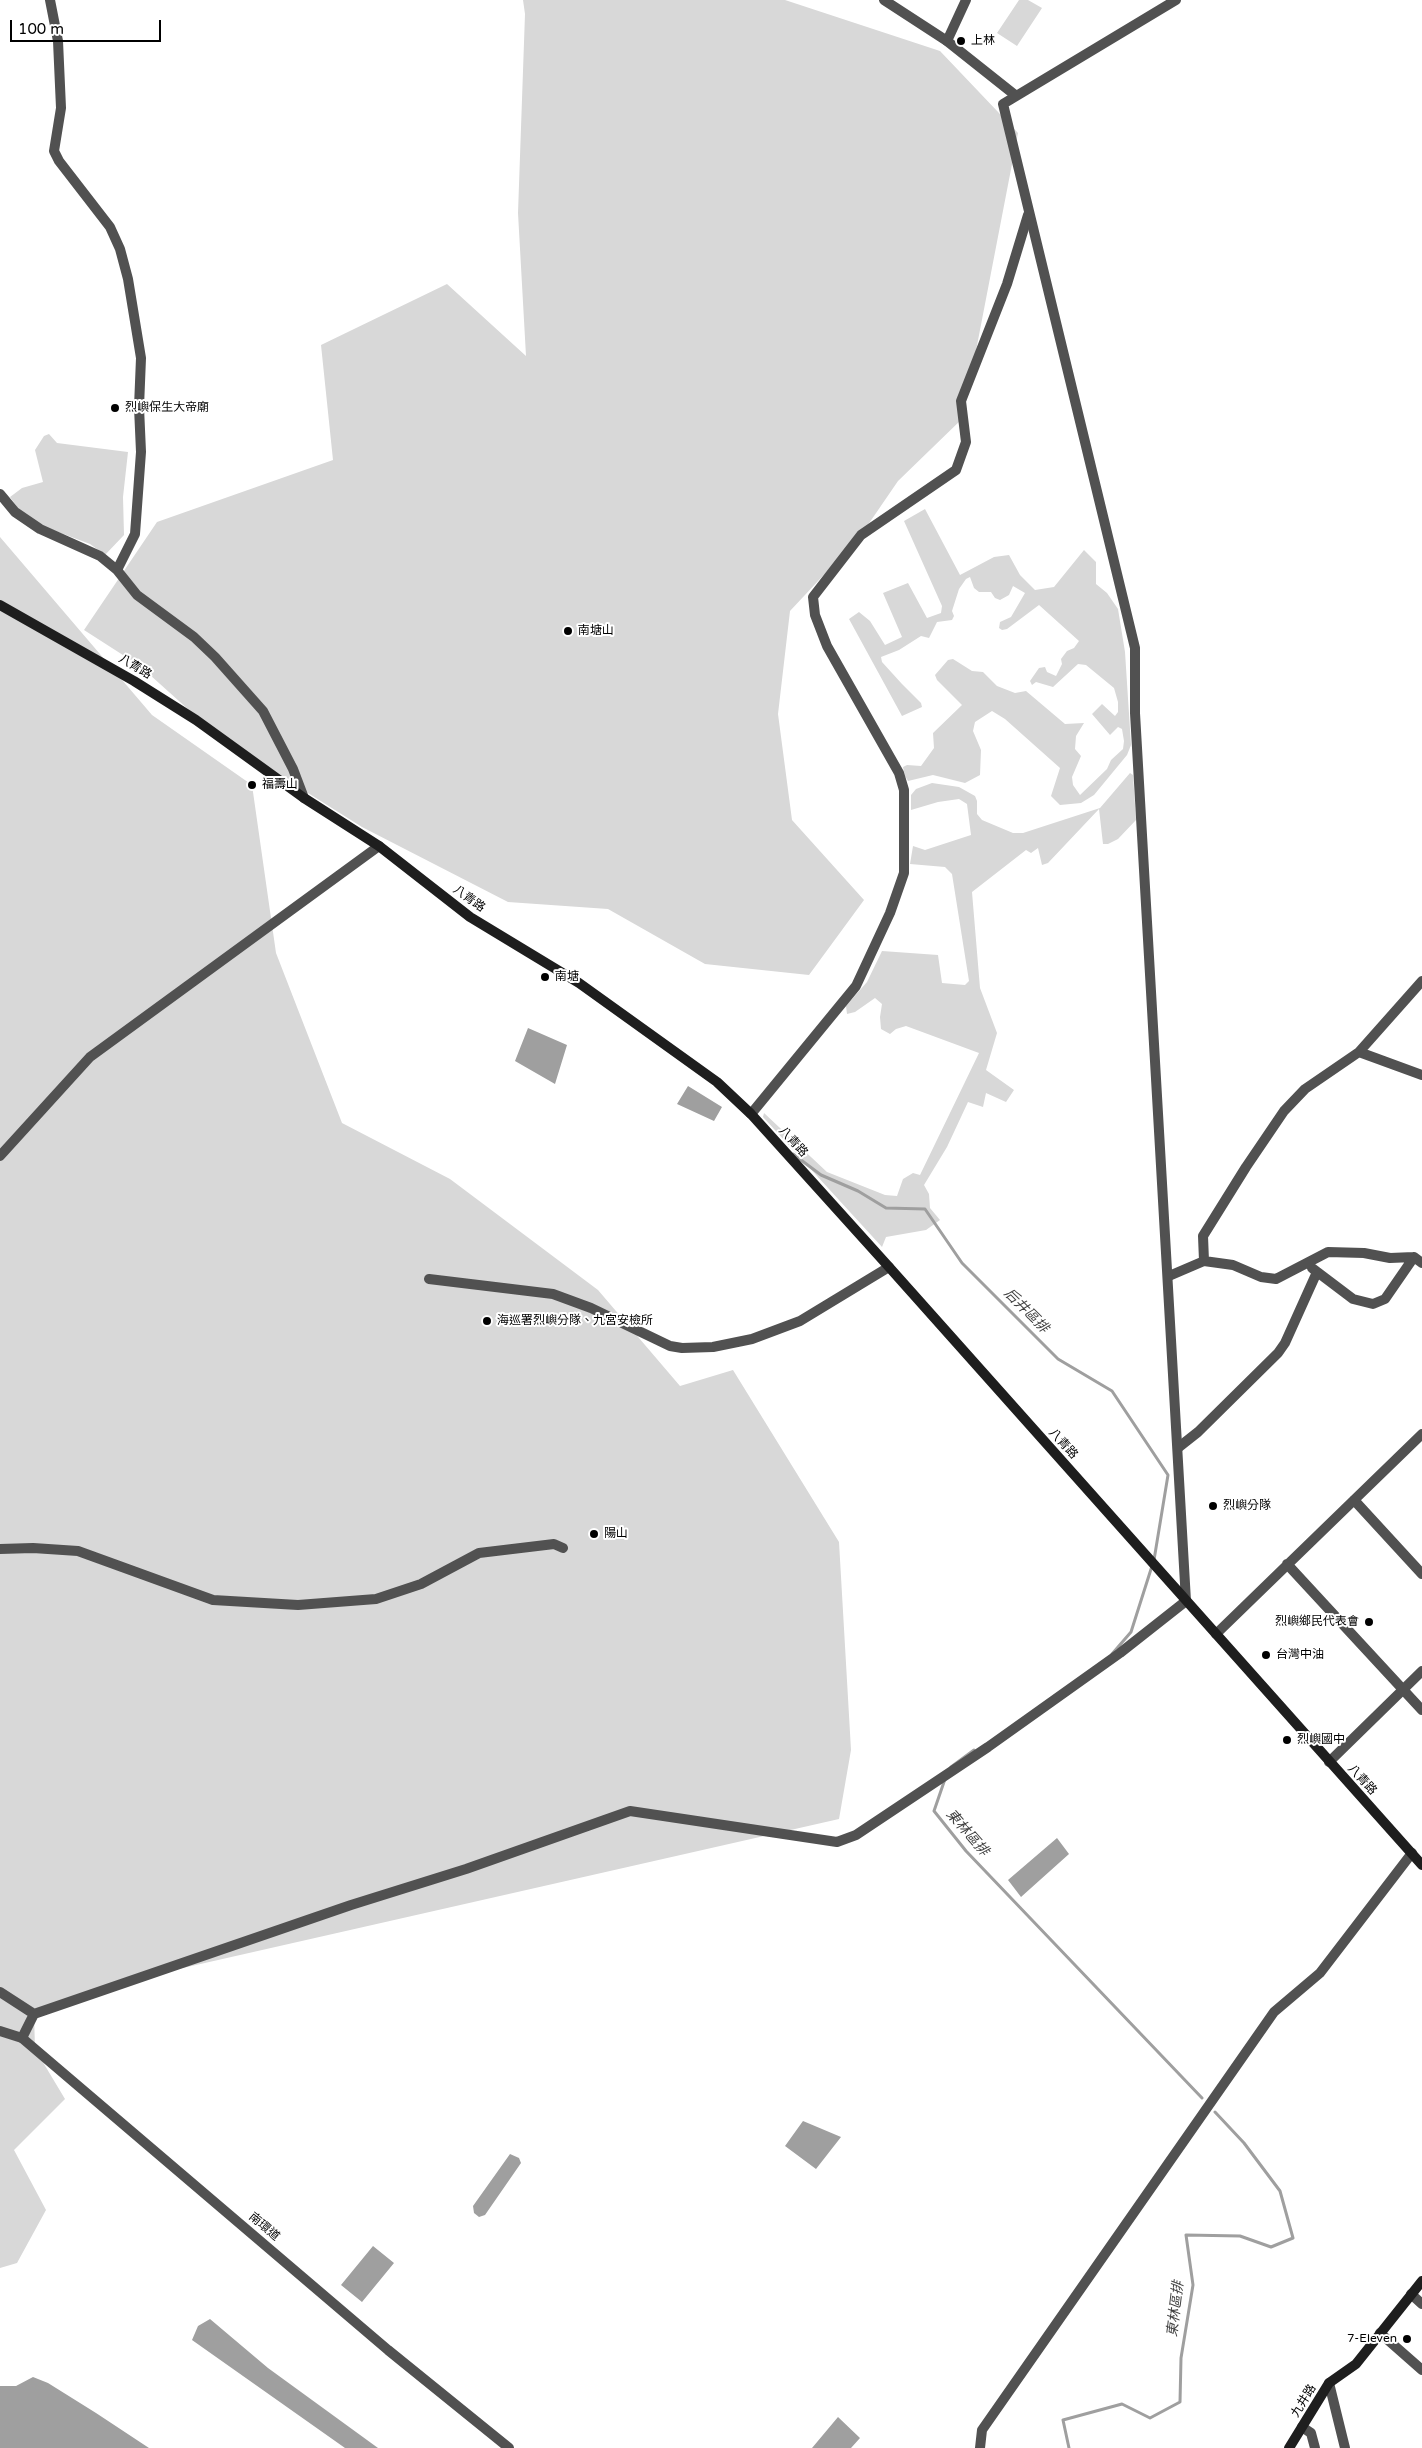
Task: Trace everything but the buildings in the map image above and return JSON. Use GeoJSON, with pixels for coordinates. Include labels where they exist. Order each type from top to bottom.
{"type":"FeatureCollection","features":[{"type":"Feature","properties":{"kind":"main road","name":"八青路"},"geometry":{"type":"LineString","coordinates":[[0,605],[166,700],[304,798],[379,846],[470,917],[579,983],[717,1082],[751,1114],[889,1267],[1422,1865]]}},
{"type":"Feature","properties":{"kind":"main road","name":"九井路"},"geometry":{"type":"LineString","coordinates":[[1289,2448],[1329,2383],[1356,2364],[1422,2281]]}},
{"type":"Feature","properties":{"kind":"street"},"geometry":{"type":"LineString","coordinates":[[50,0],[58,41],[61,108],[54,151],[59,161],[110,227],[120,249],[128,279],[141,358],[139,407],[141,452],[135,534],[117,570]]}},
{"type":"Feature","properties":{"kind":"street"},"geometry":{"type":"LineString","coordinates":[[884,0],[947,41],[1015,95]]}},
{"type":"Feature","properties":{"kind":"street"},"geometry":{"type":"LineString","coordinates":[[947,41],[966,0]]}},
{"type":"Feature","properties":{"kind":"street"},"geometry":{"type":"LineString","coordinates":[[22,2038],[34,2014],[351,1905],[514,1853],[630,1811],[837,1842],[856,1835],[996,1741],[1120,1653],[1186,1601],[1179,1447],[1135,713],[1135,648],[1028,215],[1003,104],[1015,95],[1176,0]]}},
{"type":"Feature","properties":{"kind":"street"},"geometry":{"type":"LineString","coordinates":[[751,1114],[856,986],[890,913],[904,873],[904,790],[899,773],[826,646],[815,615],[813,597],[861,535],[956,470],[966,442],[961,401],[1007,284],[1028,215]]}},
{"type":"Feature","properties":{"kind":"street"},"geometry":{"type":"LineString","coordinates":[[0,494],[15,512],[40,529],[100,556],[117,570],[136,596],[194,638],[215,657],[263,711],[293,768],[304,798]]}},
{"type":"Feature","properties":{"kind":"street"},"geometry":{"type":"LineString","coordinates":[[0,1156],[90,1057],[379,846]]}},
{"type":"Feature","properties":{"kind":"street"},"geometry":{"type":"LineString","coordinates":[[1204,1261],[1204,1236],[1246,1167],[1284,1112],[1305,1090],[1359,1052],[1422,981]]}},
{"type":"Feature","properties":{"kind":"street"},"geometry":{"type":"LineString","coordinates":[[1359,1052],[1422,1075]]}},
{"type":"Feature","properties":{"kind":"street"},"geometry":{"type":"LineString","coordinates":[[1169,1276],[1204,1261],[1233,1265],[1262,1277],[1276,1279],[1328,1252],[1364,1253],[1390,1258],[1418,1260]]}},
{"type":"Feature","properties":{"kind":"street"},"geometry":{"type":"LineString","coordinates":[[1306,1263],[1353,1299],[1373,1304],[1385,1299],[1418,1260]]}},
{"type":"Feature","properties":{"kind":"street"},"geometry":{"type":"LineString","coordinates":[[429,1278],[552,1294],[591,1308],[670,1346],[682,1348],[713,1347],[752,1338],[800,1321],[889,1267]]}},
{"type":"Feature","properties":{"kind":"street"},"geometry":{"type":"LineString","coordinates":[[1179,1447],[1198,1432],[1278,1353],[1285,1344],[1317,1272]]}},
{"type":"Feature","properties":{"kind":"street"},"geometry":{"type":"LineString","coordinates":[[1216,1634],[1420,1438]]}},
{"type":"Feature","properties":{"kind":"street"},"geometry":{"type":"LineString","coordinates":[[1354,1500],[1422,1574]]}},
{"type":"Feature","properties":{"kind":"street"},"geometry":{"type":"LineString","coordinates":[[0,1550],[33,1548],[78,1551],[213,1600],[298,1605],[376,1599],[421,1584],[478,1553],[554,1544],[563,1548]]}},
{"type":"Feature","properties":{"kind":"street"},"geometry":{"type":"LineString","coordinates":[[1288,1564],[1422,1710]]}},
{"type":"Feature","properties":{"kind":"street"},"geometry":{"type":"LineString","coordinates":[[1329,1762],[1422,1670]]}},
{"type":"Feature","properties":{"kind":"street"},"geometry":{"type":"LineString","coordinates":[[980,2448],[979,2439],[982,2430],[1274,2012],[1320,1973],[1412,1854]]}},
{"type":"Feature","properties":{"kind":"street"},"geometry":{"type":"LineString","coordinates":[[0,1992],[34,2014]]}},
{"type":"Feature","properties":{"kind":"street","name":"南環道"},"geometry":{"type":"LineString","coordinates":[[0,2032],[22,2038],[388,2350],[509,2448]]}},
{"type":"Feature","properties":{"kind":"street"},"geometry":{"type":"LineString","coordinates":[[1411,2294],[1422,2304]]}},
{"type":"Feature","properties":{"kind":"street"},"geometry":{"type":"LineString","coordinates":[[1380,2333],[1422,2370]]}},
{"type":"Feature","properties":{"kind":"street"},"geometry":{"type":"LineString","coordinates":[[1329,2383],[1345,2448]]}},
{"type":"Feature","properties":{"kind":"street"},"geometry":{"type":"LineString","coordinates":[[1302,2427],[1311,2433],[1315,2448]]}},
{"type":"Feature","properties":{"kind":"shaded area"},"geometry":{"type":"Polygon","coordinates":[[[523,0],[785,0],[940,51],[1018,133],[963,418],[898,481],[861,535],[790,611],[778,714],[792,820],[864,900],[809,975],[705,964],[608,909],[508,902],[362,827],[219,737],[140,666],[84,630],[157,522],[333,460],[321,345],[447,284],[526,356],[518,213],[525,14],[523,0]]]}},
{"type":"Feature","properties":{"kind":"shaded area"},"geometry":{"type":"Polygon","coordinates":[[[1019,0],[1028,0],[1042,8],[1017,46],[997,33],[1019,0]]]}},
{"type":"Feature","properties":{"kind":"shaded area"},"geometry":{"type":"Polygon","coordinates":[[[49,434],[57,443],[128,452],[123,497],[124,535],[105,555],[90,544],[42,526],[20,511],[10,497],[22,488],[43,482],[35,450],[44,436],[49,434]]]}},
{"type":"Feature","properties":{"kind":"shaded area"},"geometry":{"type":"Polygon","coordinates":[[[925,509],[960,575],[994,557],[1009,555],[1020,575],[1035,590],[1054,587],[1084,550],[1096,562],[1096,584],[1107,593],[1118,609],[1125,652],[1131,745],[1127,755],[1094,795],[1081,803],[1060,805],[1051,796],[1060,768],[1005,719],[992,711],[975,722],[973,731],[981,750],[980,775],[965,783],[933,775],[908,781],[905,776],[903,767],[907,765],[921,766],[934,748],[933,733],[962,705],[937,680],[935,675],[948,660],[953,659],[972,671],[983,672],[997,686],[1015,693],[1026,691],[1065,724],[1084,723],[1076,736],[1075,749],[1081,756],[1072,777],[1073,785],[1080,795],[1107,769],[1111,760],[1123,749],[1124,741],[1122,729],[1118,727],[1110,735],[1092,714],[1102,704],[1115,716],[1118,712],[1118,702],[1114,688],[1086,665],[1078,664],[1053,687],[1036,682],[1032,685],[1030,681],[1039,668],[1045,667],[1047,672],[1056,676],[1062,664],[1061,659],[1079,641],[1039,605],[1007,629],[1002,630],[999,628],[1000,622],[1011,617],[1025,593],[1013,586],[1009,595],[1000,600],[995,598],[991,592],[979,592],[974,588],[970,577],[966,579],[959,589],[952,611],[954,616],[952,620],[937,622],[929,638],[921,636],[899,650],[881,657],[882,662],[921,703],[922,707],[902,716],[849,619],[859,612],[870,621],[885,645],[902,637],[883,593],[908,583],[927,618],[941,613],[942,606],[904,521],[925,509]]]}},
{"type":"Feature","properties":{"kind":"shaded area"},"geometry":{"type":"Polygon","coordinates":[[[0,537],[152,715],[252,785],[276,953],[342,1123],[450,1179],[598,1290],[680,1386],[733,1370],[839,1542],[851,1750],[839,1819],[152,1975],[34,2013],[35,2049],[65,2099],[14,2150],[46,2210],[17,2263],[0,2268],[0,537]]]}},
{"type":"Feature","properties":{"kind":"shaded area"},"geometry":{"type":"Polygon","coordinates":[[[1130,773],[1133,775],[1136,820],[1118,839],[1108,844],[1103,844],[1099,809],[1048,863],[1042,865],[1038,848],[1031,853],[1026,850],[972,892],[980,988],[997,1033],[986,1070],[1014,1090],[1006,1102],[986,1093],[983,1107],[968,1102],[947,1147],[924,1185],[929,1194],[930,1208],[940,1220],[926,1230],[886,1237],[882,1247],[763,1117],[764,1113],[827,1172],[885,1195],[897,1196],[903,1179],[913,1173],[920,1175],[979,1053],[906,1026],[896,1029],[890,1034],[881,1029],[882,1004],[875,998],[855,1012],[847,1014],[846,1006],[867,982],[882,951],[938,955],[942,983],[965,985],[969,981],[952,874],[945,867],[910,864],[913,846],[925,850],[971,835],[967,804],[959,799],[938,802],[911,810],[911,795],[916,789],[932,783],[959,787],[975,796],[977,814],[982,820],[1013,833],[1023,833],[1100,808],[1130,773]]]}},
{"type":"Feature","properties":{"kind":"shaded area"},"geometry":{"type":"Polygon","coordinates":[[[528,1028],[567,1045],[555,1084],[515,1061],[528,1028]]]}},
{"type":"Feature","properties":{"kind":"shaded area"},"geometry":{"type":"Polygon","coordinates":[[[688,1086],[722,1107],[714,1121],[677,1104],[688,1086]]]}},
{"type":"Feature","properties":{"kind":"shaded area"},"geometry":{"type":"Polygon","coordinates":[[[1057,1838],[1069,1854],[1021,1897],[1008,1880],[1057,1838]]]}},
{"type":"Feature","properties":{"kind":"shaded area"},"geometry":{"type":"Polygon","coordinates":[[[803,2121],[841,2137],[816,2169],[785,2146],[803,2121]]]}},
{"type":"Feature","properties":{"kind":"shaded area"},"geometry":{"type":"Polygon","coordinates":[[[510,2154],[519,2158],[521,2163],[485,2215],[479,2217],[474,2213],[473,2206],[510,2154]]]}},
{"type":"Feature","properties":{"kind":"shaded area"},"geometry":{"type":"Polygon","coordinates":[[[373,2246],[394,2263],[362,2302],[341,2285],[373,2246]]]}},
{"type":"Feature","properties":{"kind":"shaded area"},"geometry":{"type":"Polygon","coordinates":[[[210,2319],[268,2368],[378,2448],[345,2448],[192,2340],[198,2326],[210,2319]]]}},
{"type":"Feature","properties":{"kind":"shaded area"},"geometry":{"type":"Polygon","coordinates":[[[33,2377],[48,2383],[149,2448],[0,2448],[0,2386],[16,2386],[33,2377]]]}},
{"type":"Feature","properties":{"kind":"shaded area"},"geometry":{"type":"Polygon","coordinates":[[[838,2417],[860,2438],[851,2448],[812,2448],[838,2417]]]}},
{"type":"Feature","properties":{"kind":"waterway","name":"后井區排"},"geometry":{"type":"LineString","coordinates":[[793,1154],[821,1175],[858,1191],[886,1208],[925,1209],[962,1263],[1058,1359],[1112,1391],[1168,1475],[1154,1560]]}},
{"type":"Feature","properties":{"kind":"waterway","name":"東林區排"},"geometry":{"type":"LineString","coordinates":[[1112,1654],[1131,1632],[1152,1566]]}},
{"type":"Feature","properties":{"kind":"waterway","name":"東林區排"},"geometry":{"type":"LineString","coordinates":[[951,1767],[974,1750]]}},
{"type":"Feature","properties":{"kind":"waterway","name":"東林區排"},"geometry":{"type":"LineString","coordinates":[[945,1779],[934,1811],[966,1851],[1202,2098]]}},
{"type":"Feature","properties":{"kind":"waterway","name":"東林區排"},"geometry":{"type":"LineString","coordinates":[[1069,2448],[1063,2420],[1122,2404],[1150,2418],[1180,2402],[1181,2358],[1193,2285],[1186,2235],[1240,2236],[1271,2247],[1293,2238],[1280,2191],[1244,2143],[1215,2112]]}},
{"type":"Feature","properties":{"kind":"place","name":"上林"},"geometry":{"type":"Point","coordinates":[961,41]}},
{"type":"Feature","properties":{"kind":"place","name":"烈嶼保生大帝廟"},"geometry":{"type":"Point","coordinates":[115,408]}},
{"type":"Feature","properties":{"kind":"place","name":"南塘山"},"geometry":{"type":"Point","coordinates":[568,631]}},
{"type":"Feature","properties":{"kind":"place","name":"福壽山"},"geometry":{"type":"Point","coordinates":[252,785]}},
{"type":"Feature","properties":{"kind":"place","name":"南塘"},"geometry":{"type":"Point","coordinates":[545,977]}},
{"type":"Feature","properties":{"kind":"place","name":"海巡署烈嶼分隊、九宮安檢所"},"geometry":{"type":"Point","coordinates":[487,1321]}},
{"type":"Feature","properties":{"kind":"place","name":"烈嶼分隊"},"geometry":{"type":"Point","coordinates":[1213,1506]}},
{"type":"Feature","properties":{"kind":"place","name":"陽山"},"geometry":{"type":"Point","coordinates":[594,1534]}},
{"type":"Feature","properties":{"kind":"place","name":"烈嶼鄉民代表會"},"geometry":{"type":"Point","coordinates":[1369,1622]}},
{"type":"Feature","properties":{"kind":"place","name":"台灣中油"},"geometry":{"type":"Point","coordinates":[1266,1655]}},
{"type":"Feature","properties":{"kind":"place","name":"烈嶼國中"},"geometry":{"type":"Point","coordinates":[1287,1740]}},
{"type":"Feature","properties":{"kind":"place","name":"7-Eleven"},"geometry":{"type":"Point","coordinates":[1407,2339]}}]}
